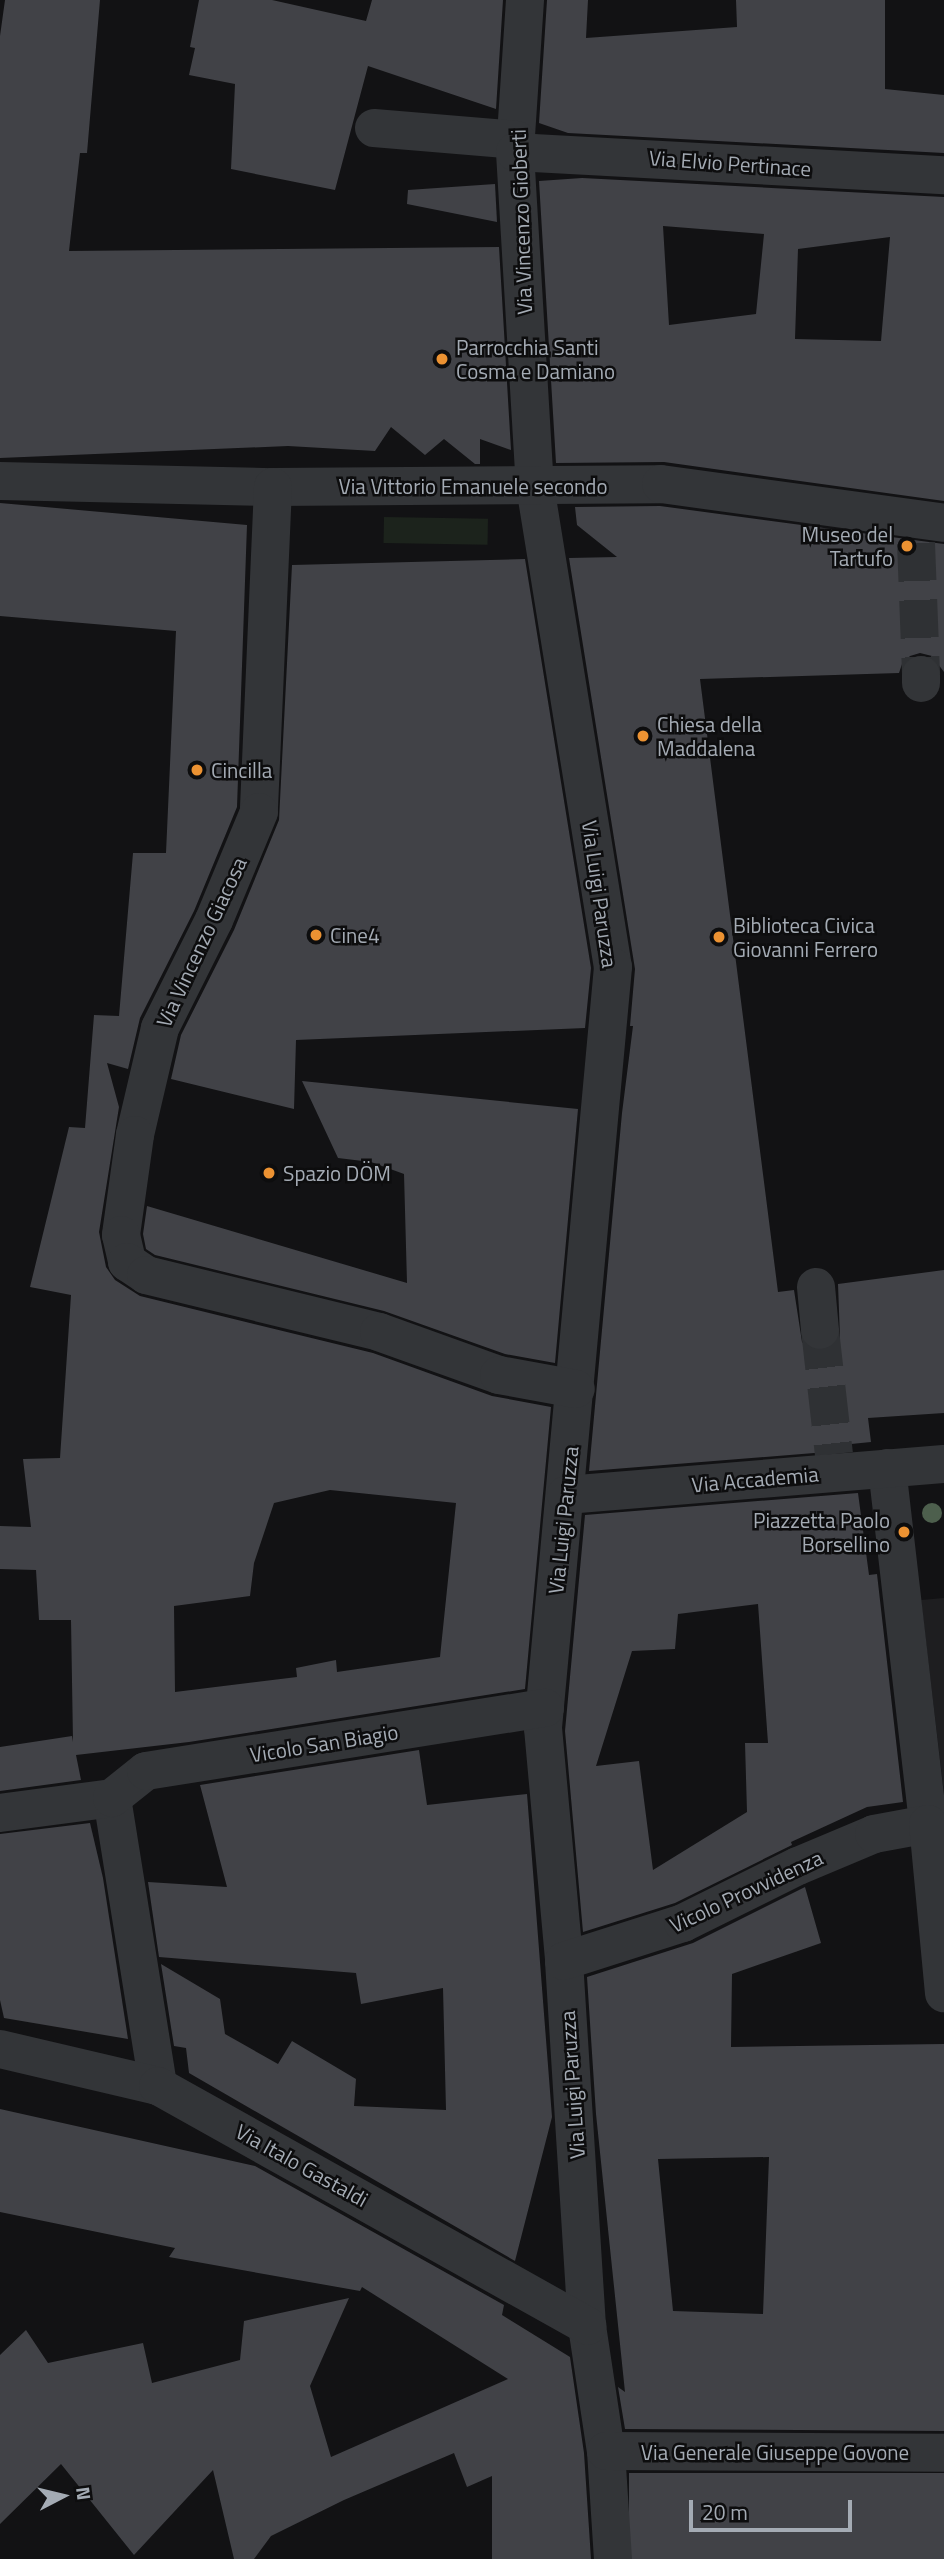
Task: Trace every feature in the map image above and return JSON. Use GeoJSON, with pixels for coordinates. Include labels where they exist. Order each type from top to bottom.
{"type":"FeatureCollection","features":[{"type":"Feature","properties":{"kind":"street","name":"Via Vincenzo Gioberti"},"geometry":{"type":"LineString","coordinates":[[525,0],[515,146],[535,486]]}},
{"type":"Feature","properties":{"kind":"street","name":"Via Elvio Pertinace"},"geometry":{"type":"LineString","coordinates":[[374,128],[515,146],[944,175]]}},
{"type":"Feature","properties":{"kind":"street","name":"Via Vittorio Emanuele secondo"},"geometry":{"type":"LineString","coordinates":[[0,481],[274,487],[661,484],[925,529]]}},
{"type":"Feature","properties":{"kind":"street","name":"Via Luigi Paruzza"},"geometry":{"type":"LineString","coordinates":[[535,486],[613,967],[543,1728],[564,1961],[587,2326],[606,2451],[613,2559]]}},
{"type":"Feature","properties":{"kind":"street","name":"Via Vincenzo Giacosa"},"geometry":{"type":"LineString","coordinates":[[274,487],[259,812],[214,920],[160,1028],[135,1135],[121,1235],[127,1262],[146,1275],[379,1332],[499,1375],[576,1389]]}},
{"type":"Feature","properties":{"kind":"street"},"geometry":{"type":"LineString","coordinates":[[816,1287],[820,1330]]}},
{"type":"Feature","properties":{"kind":"street","name":"Via Accademia"},"geometry":{"type":"LineString","coordinates":[[566,1495],[834,1463],[887,1468],[944,1464]]}},
{"type":"Feature","properties":{"kind":"street"},"geometry":{"type":"LineString","coordinates":[[887,1468],[901,1575],[944,1993]]}},
{"type":"Feature","properties":{"kind":"street","name":"Vicolo San Biagio"},"geometry":{"type":"LineString","coordinates":[[0,1813],[112,1798],[146,1772],[545,1708]]}},
{"type":"Feature","properties":{"kind":"street"},"geometry":{"type":"LineString","coordinates":[[112,1798],[158,2086]]}},
{"type":"Feature","properties":{"kind":"street","name":"Vicolo Provvidenza"},"geometry":{"type":"LineString","coordinates":[[564,1961],[683,1923],[798,1866],[874,1834],[928,1824]]}},
{"type":"Feature","properties":{"kind":"street","name":"Via Italo Gastaldi"},"geometry":{"type":"LineString","coordinates":[[0,2049],[158,2086],[587,2326]]}},
{"type":"Feature","properties":{"kind":"street","name":"Via Generale Giuseppe Govone"},"geometry":{"type":"LineString","coordinates":[[606,2451],[944,2454]]}},
{"type":"Feature","properties":{"kind":"shaded area"},"geometry":{"type":"Polygon","coordinates":[[[384,517],[488,519],[488,545],[384,543],[384,517]]]}},
{"type":"Feature","properties":{"kind":"shaded area"},"geometry":{"type":"Polygon","coordinates":[[[944,1598],[944,1793],[921,1600],[944,1598]]]}},
{"type":"Feature","properties":{"kind":"building"},"geometry":{"type":"Polygon","coordinates":[[[5,0],[100,0],[87,153],[80,153],[69,251],[499,247],[511,450],[480,439],[480,464],[475,464],[444,439],[425,455],[391,427],[375,451],[288,446],[0,458],[0,36],[5,0]]]}},
{"type":"Feature","properties":{"kind":"building"},"geometry":{"type":"Polygon","coordinates":[[[199,0],[272,0],[366,21],[372,0],[503,0],[496,109],[368,66],[335,190],[231,169],[235,84],[189,75],[195,48],[190,47],[199,0]]]}},
{"type":"Feature","properties":{"kind":"building"},"geometry":{"type":"Polygon","coordinates":[[[547,0],[588,0],[586,38],[737,27],[736,0],[885,0],[885,89],[944,95],[944,153],[568,133],[539,123],[547,0]]]}},
{"type":"Feature","properties":{"kind":"building"},"geometry":{"type":"Polygon","coordinates":[[[582,178],[944,197],[944,501],[664,462],[556,463],[539,181],[582,178]],[[663,226],[669,325],[756,314],[764,234],[663,226]],[[890,237],[798,249],[795,339],[881,341],[890,237]]]}},
{"type":"Feature","properties":{"kind":"building"},"geometry":{"type":"Polygon","coordinates":[[[495,184],[497,222],[407,204],[408,190],[495,184]]]}},
{"type":"Feature","properties":{"kind":"building"},"geometry":{"type":"Polygon","coordinates":[[[0,503],[247,525],[237,807],[194,911],[140,1018],[128,1069],[107,1063],[119,1107],[99,1232],[106,1267],[115,1280],[140,1296],[373,1353],[492,1396],[551,1407],[525,1689],[189,1742],[76,1755],[81,1780],[0,1791],[0,1747],[72,1736],[73,1742],[71,1620],[39,1620],[36,1570],[0,1569],[0,1526],[31,1527],[23,1459],[60,1458],[71,1295],[30,1287],[69,1127],[85,1128],[94,1015],[119,1016],[133,853],[166,853],[176,631],[0,616],[0,503]],[[330,1490],[274,1503],[254,1563],[250,1596],[174,1606],[175,1692],[297,1677],[296,1668],[336,1660],[337,1672],[440,1657],[456,1503],[330,1490]]]}},
{"type":"Feature","properties":{"kind":"building"},"geometry":{"type":"Polygon","coordinates":[[[660,506],[944,544],[944,672],[932,656],[920,653],[910,656],[902,664],[899,673],[700,679],[778,1292],[794,1290],[802,1342],[810,1350],[823,1352],[833,1347],[840,1338],[838,1284],[944,1270],[944,1413],[868,1418],[871,1442],[851,1444],[851,1450],[589,1471],[622,1113],[633,1026],[630,1026],[635,969],[569,558],[617,557],[577,525],[575,507],[660,506]]]}},
{"type":"Feature","properties":{"kind":"building"},"geometry":{"type":"Polygon","coordinates":[[[525,559],[591,968],[585,1028],[296,1040],[294,1109],[171,1079],[181,1035],[234,930],[279,820],[292,565],[525,559]]]}},
{"type":"Feature","properties":{"kind":"building"},"geometry":{"type":"Polygon","coordinates":[[[302,1081],[578,1109],[555,1363],[505,1354],[384,1311],[155,1255],[146,1249],[143,1234],[147,1206],[407,1283],[404,1174],[371,1162],[338,1158],[302,1081]]]}},
{"type":"Feature","properties":{"kind":"building"},"geometry":{"type":"Polygon","coordinates":[[[858,1493],[869,1575],[877,1574],[903,1802],[867,1807],[791,1842],[792,1845],[675,1903],[583,1932],[565,1731],[585,1515],[858,1493]],[[758,1604],[678,1614],[675,1649],[632,1651],[596,1766],[639,1761],[653,1870],[747,1812],[745,1743],[768,1743],[758,1604]]]}},
{"type":"Feature","properties":{"kind":"building"},"geometry":{"type":"Polygon","coordinates":[[[419,1750],[427,1805],[527,1794],[552,2117],[515,2261],[189,2073],[186,2048],[174,2046],[161,1964],[220,1999],[225,2034],[278,2064],[292,2041],[356,2079],[354,2106],[446,2110],[443,1988],[361,2004],[356,1973],[159,1957],[148,1882],[227,1887],[200,1785],[419,1750]]]}},
{"type":"Feature","properties":{"kind":"building"},"geometry":{"type":"Polygon","coordinates":[[[90,1823],[103,1878],[128,2039],[4,2018],[0,2000],[0,1834],[90,1823]]]}},
{"type":"Feature","properties":{"kind":"building"},"geometry":{"type":"Polygon","coordinates":[[[805,1887],[821,1943],[732,1974],[731,2047],[944,2044],[944,2431],[625,2429],[618,2387],[625,2392],[596,2114],[587,1977],[693,1943],[805,1887]],[[769,2157],[658,2159],[673,2311],[763,2314],[769,2157]]]}},
{"type":"Feature","properties":{"kind":"building"},"geometry":{"type":"Polygon","coordinates":[[[0,2109],[255,2166],[504,2305],[502,2315],[570,2357],[584,2453],[591,2559],[492,2559],[492,2476],[467,2487],[454,2453],[344,2500],[271,2536],[254,2559],[234,2559],[213,2470],[134,2555],[61,2464],[0,2524],[0,2355],[26,2330],[48,2363],[143,2343],[152,2383],[240,2360],[244,2321],[349,2298],[310,2386],[331,2457],[508,2379],[362,2287],[360,2291],[169,2257],[175,2248],[0,2212],[0,2109]]]}},
{"type":"Feature","properties":{"kind":"building"},"geometry":{"type":"Polygon","coordinates":[[[629,2473],[944,2473],[944,2559],[629,2559],[629,2473]]]}},
{"type":"Feature","properties":{"kind":"tunnel"},"geometry":{"type":"LineString","coordinates":[[916,543],[921,675]]}},
{"type":"Feature","properties":{"kind":"tunnel"},"geometry":{"type":"LineString","coordinates":[[820,1330],[834,1454]]}},
{"type":"Feature","properties":{"kind":"place","name":"Parrocchia Santi Cosma e Damiano"},"geometry":{"type":"Point","coordinates":[442,359]}},
{"type":"Feature","properties":{"kind":"place","name":"Museo del Tartufo"},"geometry":{"type":"Point","coordinates":[907,546]}},
{"type":"Feature","properties":{"kind":"place","name":"Chiesa della Maddalena"},"geometry":{"type":"Point","coordinates":[643,736]}},
{"type":"Feature","properties":{"kind":"place","name":"Cincilla"},"geometry":{"type":"Point","coordinates":[197,770]}},
{"type":"Feature","properties":{"kind":"place","name":"Cine4"},"geometry":{"type":"Point","coordinates":[316,935]}},
{"type":"Feature","properties":{"kind":"place","name":"Biblioteca Civica Giovanni Ferrero"},"geometry":{"type":"Point","coordinates":[719,937]}},
{"type":"Feature","properties":{"kind":"place","name":"Spazio DÖM"},"geometry":{"type":"Point","coordinates":[269,1173]}},
{"type":"Feature","properties":{"kind":"place","name":"Piazzetta Paolo Borsellino"},"geometry":{"type":"Point","coordinates":[904,1532]}}]}
